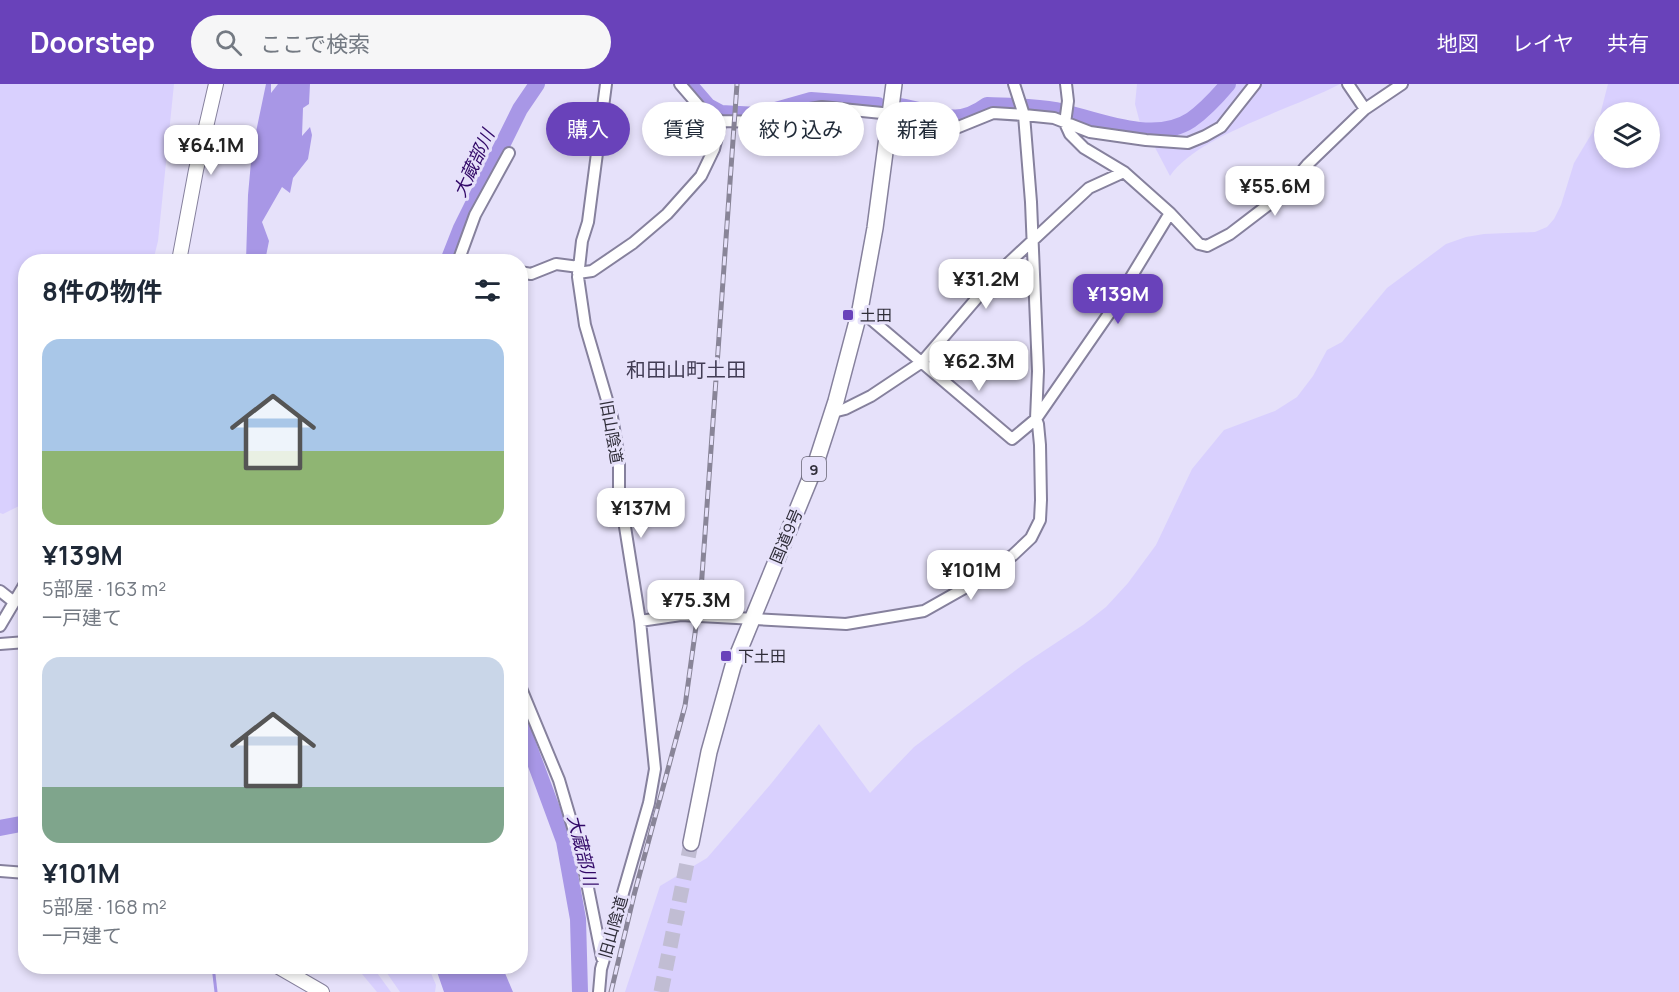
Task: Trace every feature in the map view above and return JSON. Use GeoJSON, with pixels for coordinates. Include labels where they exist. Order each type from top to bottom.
{"type":"FeatureCollection","features":[{"type":"Feature","properties":{"kind":"highway","name":"国道9号"},"geometry":{"type":"LineString","coordinates":[[891,102],[894,84]]}},
{"type":"Feature","properties":{"kind":"highway","name":"国道9号"},"geometry":{"type":"LineString","coordinates":[[691,843],[709,752],[733,666],[814,469],[833,412],[860,310],[884,156]]}},
{"type":"Feature","properties":{"kind":"main road"},"geometry":{"type":"LineString","coordinates":[[180,254],[196,170],[216,84]]}},
{"type":"Feature","properties":{"kind":"main road"},"geometry":{"type":"LineString","coordinates":[[291,974],[322,992]]}},
{"type":"Feature","properties":{"kind":"street","name":"旧山陰道"},"geometry":{"type":"LineString","coordinates":[[599,992],[603,962],[646,814],[655,769],[640,621],[620,489],[619,459],[612,417],[585,325],[579,270],[582,241],[588,222],[606,84]]}},
{"type":"Feature","properties":{"kind":"street"},"geometry":{"type":"LineString","coordinates":[[680,84],[696,102]]}},
{"type":"Feature","properties":{"kind":"street"},"geometry":{"type":"LineString","coordinates":[[640,621],[681,615],[846,624],[924,611],[970,585],[1013,555],[1031,538],[1040,520],[1040,445],[1036,419],[1038,371],[1033,241],[1024,115],[1014,84]]}},
{"type":"Feature","properties":{"kind":"street"},"geometry":{"type":"LineString","coordinates":[[1066,84],[1068,101],[1065,123],[1070,134],[1084,148],[1124,172],[1170,213],[1199,244],[1207,246],[1230,234],[1285,192],[1308,164],[1365,109],[1402,84]]}},
{"type":"Feature","properties":{"kind":"street"},"geometry":{"type":"LineString","coordinates":[[960,126],[993,113],[1024,115],[1054,118],[1090,132],[1188,143],[1221,127],[1255,84]]}},
{"type":"Feature","properties":{"kind":"street"},"geometry":{"type":"LineString","coordinates":[[1348,84],[1365,109]]}},
{"type":"Feature","properties":{"kind":"street"},"geometry":{"type":"LineString","coordinates":[[726,121],[761,122],[792,112],[822,107],[876,111]]}},
{"type":"Feature","properties":{"kind":"street"},"geometry":{"type":"LineString","coordinates":[[464,254],[475,215],[509,153]]}},
{"type":"Feature","properties":{"kind":"street"},"geometry":{"type":"LineString","coordinates":[[528,273],[556,264],[592,271],[633,243],[667,214],[701,176],[711,156]]}},
{"type":"Feature","properties":{"kind":"street"},"geometry":{"type":"LineString","coordinates":[[833,412],[845,409],[871,396],[922,362],[1001,270],[1089,188],[1124,172]]}},
{"type":"Feature","properties":{"kind":"street"},"geometry":{"type":"LineString","coordinates":[[860,310],[1012,439],[1036,419],[1108,315],[1170,213]]}},
{"type":"Feature","properties":{"kind":"street"},"geometry":{"type":"LineString","coordinates":[[0,591],[14,602]]}},
{"type":"Feature","properties":{"kind":"street"},"geometry":{"type":"LineString","coordinates":[[0,626],[18,595]]}},
{"type":"Feature","properties":{"kind":"street"},"geometry":{"type":"LineString","coordinates":[[0,644],[18,643]]}},
{"type":"Feature","properties":{"kind":"street"},"geometry":{"type":"LineString","coordinates":[[528,705],[560,780],[582,858],[603,962]]}},
{"type":"Feature","properties":{"kind":"street"},"geometry":{"type":"LineString","coordinates":[[0,871],[18,872]]}},
{"type":"Feature","properties":{"kind":"shaded area"},"geometry":{"type":"Polygon","coordinates":[[[0,84],[174,84],[155,254],[18,254],[18,506],[3,514],[0,513],[0,84]]]}},
{"type":"Feature","properties":{"kind":"shaded area"},"geometry":{"type":"Polygon","coordinates":[[[266,84],[271,84],[271,93],[278,84],[310,84],[309,104],[303,108],[302,136],[310,127],[312,135],[308,159],[293,178],[290,193],[282,187],[262,222],[269,241],[266,254],[246,254],[252,151],[266,84]]]}},
{"type":"Feature","properties":{"kind":"shaded area"},"geometry":{"type":"Polygon","coordinates":[[[1137,84],[1340,84],[1223,136],[1201,148],[1170,176],[1140,123],[1135,104],[1137,84]]]}},
{"type":"Feature","properties":{"kind":"shaded area"},"geometry":{"type":"Polygon","coordinates":[[[1608,84],[1679,84],[1679,992],[625,992],[660,886],[707,858],[819,724],[870,793],[914,747],[1024,664],[1106,607],[1128,583],[1156,545],[1192,469],[1224,430],[1275,411],[1297,397],[1313,376],[1327,350],[1342,342],[1387,288],[1446,244],[1466,237],[1535,232],[1547,227],[1561,205],[1574,163],[1594,128],[1594,168],[1660,168],[1660,102],[1603,102],[1608,84]]]}},
{"type":"Feature","properties":{"kind":"shaded area"},"geometry":{"type":"Polygon","coordinates":[[[362,974],[378,974],[391,992],[377,992],[362,974]]]}},
{"type":"Feature","properties":{"kind":"shaded area"},"geometry":{"type":"Polygon","coordinates":[[[388,974],[431,974],[436,985],[435,992],[400,992],[388,974]]]}},
{"type":"Feature","properties":{"kind":"shaded area"},"geometry":{"type":"Polygon","coordinates":[[[438,974],[505,974],[513,992],[444,992],[438,974]]]}},
{"type":"Feature","properties":{"kind":"waterway","name":"大蔵部川"},"geometry":{"type":"LineString","coordinates":[[451,254],[461,228],[520,109],[537,84]]}},
{"type":"Feature","properties":{"kind":"waterway","name":"大蔵部川"},"geometry":{"type":"LineString","coordinates":[[689,84],[708,106],[721,113],[758,115],[811,100],[876,105]]}},
{"type":"Feature","properties":{"kind":"waterway","name":"大蔵部川"},"geometry":{"type":"LineString","coordinates":[[960,117],[987,105],[1039,108],[1056,110],[1124,128],[1160,130],[1176,127],[1191,120],[1228,84]]}},
{"type":"Feature","properties":{"kind":"waterway","name":"大蔵部川"},"geometry":{"type":"LineString","coordinates":[[528,744],[564,841],[578,919],[580,992]]}},
{"type":"Feature","properties":{"kind":"waterway"},"geometry":{"type":"LineString","coordinates":[[0,828],[18,825]]}},
{"type":"Feature","properties":{"kind":"waterway"},"geometry":{"type":"LineString","coordinates":[[214,974],[216,992]]}},
{"type":"Feature","properties":{"kind":"tunnel"},"geometry":{"type":"LineString","coordinates":[[661,992],[691,843]]}},
{"type":"Feature","properties":{"kind":"railway"},"geometry":{"type":"LineString","coordinates":[[611,992],[634,895],[685,706],[701,590],[737,84]]}},
{"type":"Feature","properties":{"kind":"place","name":"土田"},"geometry":{"type":"Point","coordinates":[848,315]}},
{"type":"Feature","properties":{"kind":"place","name":"下土田"},"geometry":{"type":"Point","coordinates":[726,656]}},
{"type":"Feature","properties":{"kind":"district","name":"和田山町土田"},"geometry":{"type":"Point","coordinates":[686,369]}}]}
